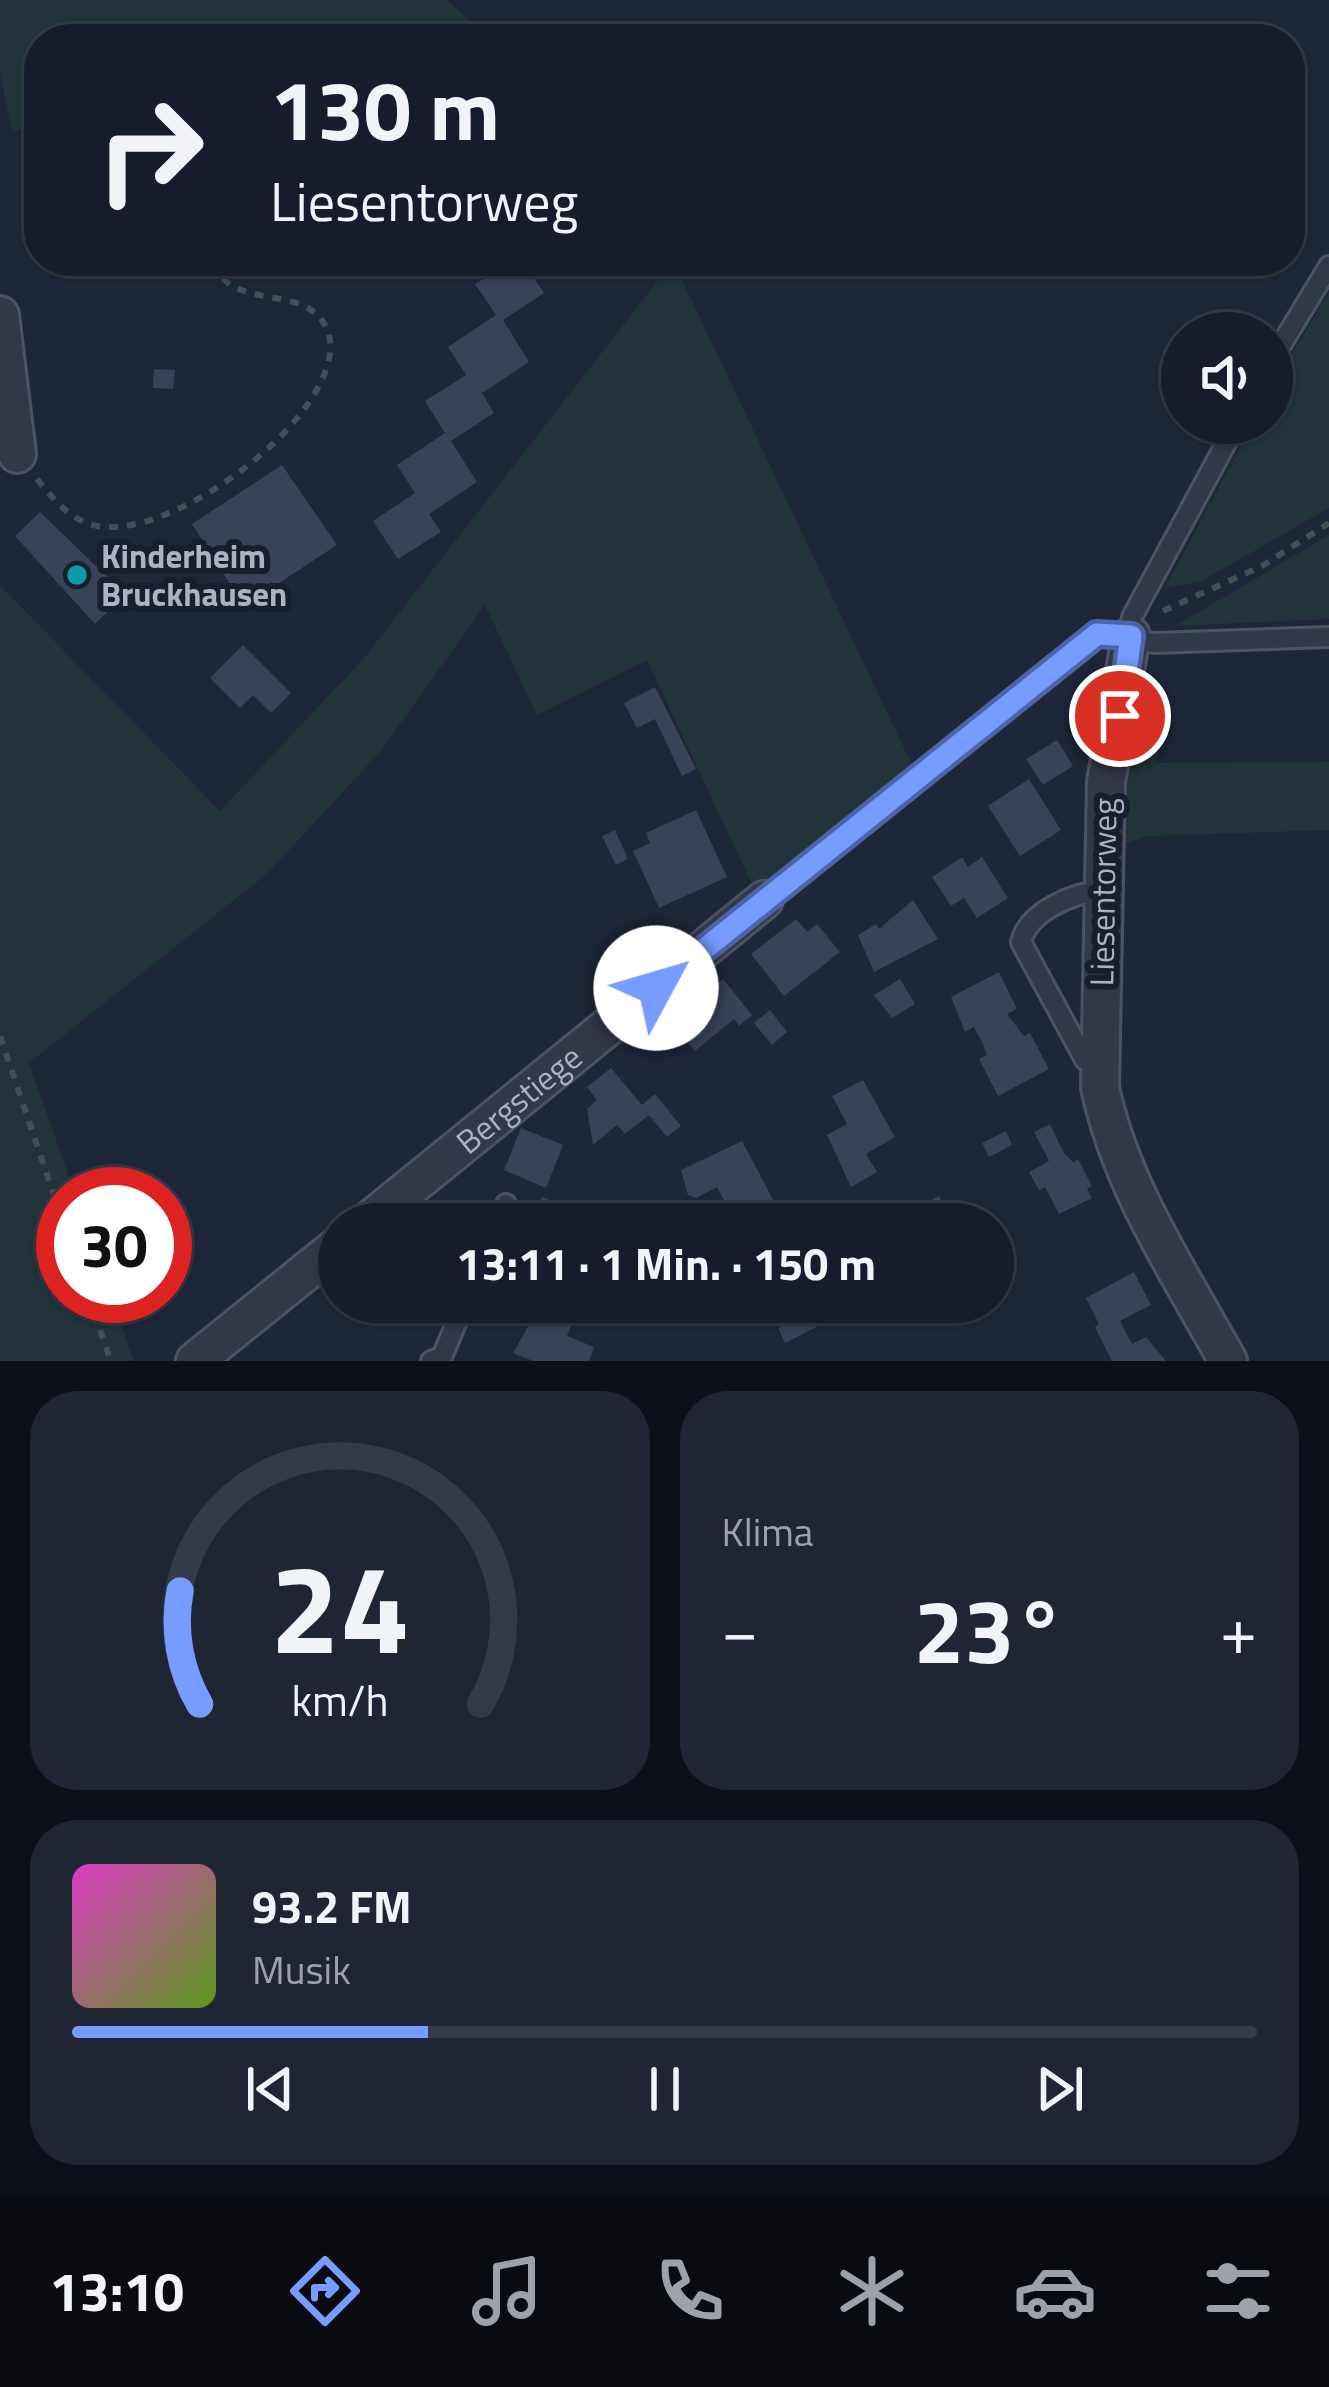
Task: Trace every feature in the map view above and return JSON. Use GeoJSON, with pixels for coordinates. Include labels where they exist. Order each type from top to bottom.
{"type":"FeatureCollection","features":[{"type":"Feature","properties":{"kind":"street"},"geometry":{"type":"LineString","coordinates":[[0,315],[17,454]]}},
{"type":"Feature","properties":{"kind":"street","name":"Liesentorweg"},"geometry":{"type":"LineString","coordinates":[[1131,636],[1106,782],[1100,1068],[1107,1120],[1148,1216],[1228,1361]]}},
{"type":"Feature","properties":{"kind":"street","name":"Bergstiege"},"geometry":{"type":"LineString","coordinates":[[391,1203],[764,900]]}},
{"type":"Feature","properties":{"kind":"street"},"geometry":{"type":"LineString","coordinates":[[195,1361],[318,1262]]}},
{"type":"Feature","properties":{"kind":"lane"},"geometry":{"type":"LineString","coordinates":[[1293,325],[1329,266]]}},
{"type":"Feature","properties":{"kind":"lane","name":"Liesentorweg"},"geometry":{"type":"LineString","coordinates":[[1131,636],[1132,617],[1226,444]]}},
{"type":"Feature","properties":{"kind":"lane","name":"Bergstiege"},"geometry":{"type":"LineString","coordinates":[[764,900],[1097,634],[1131,636],[1154,644],[1329,637]]}},
{"type":"Feature","properties":{"kind":"lane"},"geometry":{"type":"LineString","coordinates":[[1100,1068],[1085,1060],[1021,942],[1024,927],[1035,918],[1081,892],[1101,891]]}},
{"type":"Feature","properties":{"kind":"lane"},"geometry":{"type":"LineString","coordinates":[[442,1360],[457,1323]]}},
{"type":"Feature","properties":{"kind":"path"},"geometry":{"type":"LineString","coordinates":[[17,454],[58,506],[88,525],[137,526],[181,512],[260,455],[323,383],[333,345],[323,321],[298,303],[228,284],[222,276]]}},
{"type":"Feature","properties":{"kind":"path"},"geometry":{"type":"LineString","coordinates":[[1131,636],[1176,601],[1262,566],[1329,523]]}},
{"type":"Feature","properties":{"kind":"path"},"geometry":{"type":"LineString","coordinates":[[0,1036],[44,1167]]}},
{"type":"Feature","properties":{"kind":"path"},"geometry":{"type":"LineString","coordinates":[[98,1323],[111,1361]]}},
{"type":"Feature","properties":{"kind":"shaded area"},"geometry":{"type":"Polygon","coordinates":[[[0,0],[447,0],[473,24],[24,24],[24,131],[12,131],[0,73],[0,0]]]}},
{"type":"Feature","properties":{"kind":"shaded area"},"geometry":{"type":"Polygon","coordinates":[[[661,276],[680,276],[913,767],[756,893],[647,660],[537,715],[485,605],[380,752],[267,874],[29,1063],[66,1167],[36,1167],[36,1323],[121,1323],[134,1361],[0,1361],[0,585],[220,811],[364,658],[661,276]]]}},
{"type":"Feature","properties":{"kind":"shaded area"},"geometry":{"type":"Polygon","coordinates":[[[1329,292],[1329,508],[1202,581],[1165,588],[1242,444],[1293,444],[1293,352],[1329,292]]]}},
{"type":"Feature","properties":{"kind":"shaded area"},"geometry":{"type":"Polygon","coordinates":[[[1329,535],[1329,619],[1175,626],[1329,535]]]}},
{"type":"Feature","properties":{"kind":"shaded area"},"geometry":{"type":"Polygon","coordinates":[[[1164,717],[1156,763],[1329,762],[1329,830],[1148,836],[1116,846],[1126,718],[1164,717]]]}},
{"type":"Feature","properties":{"kind":"building"},"geometry":{"type":"Polygon","coordinates":[[[488,276],[533,276],[544,293],[503,320],[529,362],[482,393],[494,413],[451,441],[477,482],[429,514],[441,532],[398,559],[373,521],[415,493],[397,465],[445,433],[425,401],[466,375],[448,347],[496,315],[475,284],[488,276]]]}},
{"type":"Feature","properties":{"kind":"building"},"geometry":{"type":"Polygon","coordinates":[[[154,369],[175,370],[173,389],[153,388],[154,369]]]}},
{"type":"Feature","properties":{"kind":"building"},"geometry":{"type":"Polygon","coordinates":[[[282,465],[337,545],[244,606],[192,524],[282,465]]]}},
{"type":"Feature","properties":{"kind":"building","name":"Kinderheim Bruckhausen"},"geometry":{"type":"Polygon","coordinates":[[[40,512],[125,594],[95,624],[15,536],[40,512]]]}},
{"type":"Feature","properties":{"kind":"building"},"geometry":{"type":"Polygon","coordinates":[[[243,645],[291,693],[271,713],[253,695],[240,708],[210,678],[243,645]]]}},
{"type":"Feature","properties":{"kind":"building"},"geometry":{"type":"Polygon","coordinates":[[[655,687],[696,769],[682,776],[655,719],[637,728],[624,703],[655,687]]]}},
{"type":"Feature","properties":{"kind":"building"},"geometry":{"type":"Polygon","coordinates":[[[1057,740],[1073,766],[1043,785],[1026,759],[1057,740]]]}},
{"type":"Feature","properties":{"kind":"building"},"geometry":{"type":"Polygon","coordinates":[[[1029,779],[1061,830],[1020,856],[988,806],[1029,779]]]}},
{"type":"Feature","properties":{"kind":"building"},"geometry":{"type":"Polygon","coordinates":[[[696,810],[727,877],[659,908],[633,851],[650,843],[646,833],[696,810]]]}},
{"type":"Feature","properties":{"kind":"building"},"geometry":{"type":"Polygon","coordinates":[[[615,830],[628,859],[616,865],[602,836],[615,830]]]}},
{"type":"Feature","properties":{"kind":"building"},"geometry":{"type":"Polygon","coordinates":[[[962,857],[968,867],[982,857],[1008,898],[977,918],[964,898],[951,906],[932,877],[962,857]]]}},
{"type":"Feature","properties":{"kind":"building"},"geometry":{"type":"Polygon","coordinates":[[[913,900],[938,939],[874,972],[858,935],[876,924],[879,929],[913,900]]]}},
{"type":"Feature","properties":{"kind":"building"},"geometry":{"type":"Polygon","coordinates":[[[796,919],[807,932],[817,924],[840,952],[784,996],[751,954],[796,919]]]}},
{"type":"Feature","properties":{"kind":"building"},"geometry":{"type":"Polygon","coordinates":[[[999,972],[1017,1009],[1007,1014],[1024,1036],[1030,1033],[1049,1069],[998,1096],[979,1059],[987,1055],[982,1042],[974,1027],[965,1032],[951,997],[999,972]]]}},
{"type":"Feature","properties":{"kind":"building"},"geometry":{"type":"Polygon","coordinates":[[[723,979],[752,1015],[739,1026],[734,1019],[695,1051],[671,1021],[723,979]]]}},
{"type":"Feature","properties":{"kind":"building"},"geometry":{"type":"Polygon","coordinates":[[[900,979],[915,1004],[892,1018],[874,995],[900,979]]]}},
{"type":"Feature","properties":{"kind":"building"},"geometry":{"type":"Polygon","coordinates":[[[770,1010],[787,1032],[772,1045],[754,1023],[770,1010]]]}},
{"type":"Feature","properties":{"kind":"building"},"geometry":{"type":"Polygon","coordinates":[[[611,1068],[642,1105],[655,1094],[681,1126],[667,1137],[649,1115],[625,1134],[617,1125],[593,1145],[587,1109],[597,1100],[587,1087],[611,1068]]]}},
{"type":"Feature","properties":{"kind":"building"},"geometry":{"type":"Polygon","coordinates":[[[863,1080],[895,1137],[866,1154],[877,1172],[851,1187],[827,1135],[847,1124],[832,1096],[863,1080]]]}},
{"type":"Feature","properties":{"kind":"building"},"geometry":{"type":"Polygon","coordinates":[[[1050,1124],[1064,1153],[1073,1162],[1078,1159],[1092,1186],[1087,1189],[1092,1198],[1059,1214],[1045,1187],[1039,1190],[1029,1172],[1049,1161],[1034,1132],[1050,1124]]]}},
{"type":"Feature","properties":{"kind":"building"},"geometry":{"type":"Polygon","coordinates":[[[521,1128],[563,1145],[546,1188],[504,1170],[521,1128]]]}},
{"type":"Feature","properties":{"kind":"building"},"geometry":{"type":"Polygon","coordinates":[[[1006,1131],[1012,1145],[989,1157],[982,1143],[1006,1131]]]}},
{"type":"Feature","properties":{"kind":"building"},"geometry":{"type":"Polygon","coordinates":[[[742,1141],[775,1203],[725,1203],[717,1187],[696,1198],[688,1195],[681,1170],[742,1141]]]}},
{"type":"Feature","properties":{"kind":"building"},"geometry":{"type":"Polygon","coordinates":[[[1134,1272],[1151,1305],[1120,1321],[1132,1344],[1146,1337],[1166,1361],[1112,1361],[1095,1327],[1099,1324],[1086,1298],[1134,1272]]]}},
{"type":"Feature","properties":{"kind":"building"},"geometry":{"type":"Polygon","coordinates":[[[530,1323],[572,1323],[567,1336],[594,1347],[589,1361],[533,1361],[513,1353],[530,1323]]]}},
{"type":"Feature","properties":{"kind":"building"},"geometry":{"type":"Polygon","coordinates":[[[822,1324],[785,1343],[778,1328],[822,1324]]]}},
{"type":"Feature","properties":{"kind":"place","name":"Kinderheim Bruckhausen"},"geometry":{"type":"Point","coordinates":[77,575]}},
{"type":"Feature","properties":{"kind":"route"},"geometry":{"type":"LineString","coordinates":[[656,988],[1097,634],[1131,636],[1120,716]]}}]}
